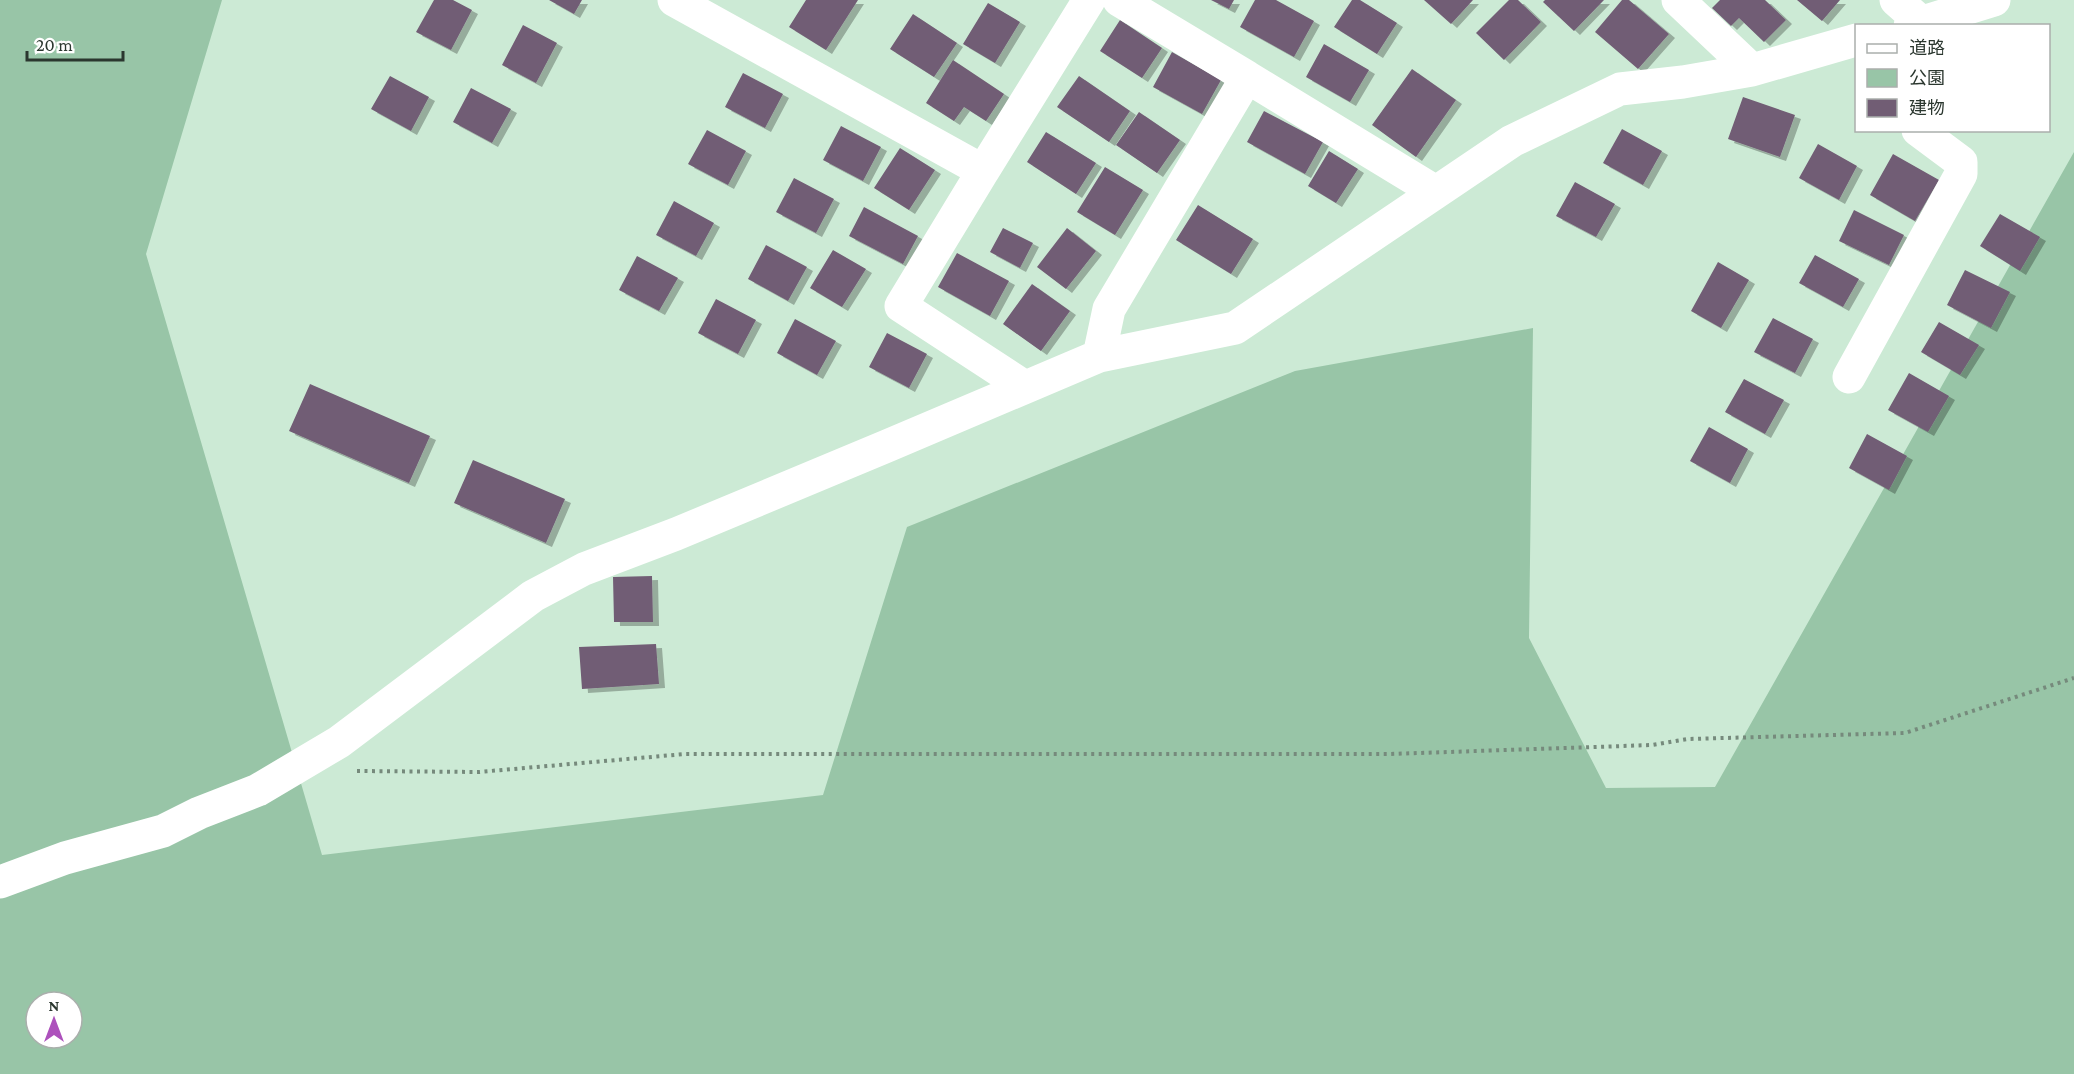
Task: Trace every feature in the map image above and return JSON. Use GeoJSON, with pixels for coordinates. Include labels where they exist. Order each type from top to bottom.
{"type":"FeatureCollection","features":[{"type":"Feature","properties":{"kind":"street"},"geometry":{"type":"LineString","coordinates":[[674,0],[983,171]]}},
{"type":"Feature","properties":{"kind":"street"},"geometry":{"type":"LineString","coordinates":[[1025,387],[901,306],[1089,0]]}},
{"type":"Feature","properties":{"kind":"street"},"geometry":{"type":"LineString","coordinates":[[1119,0],[1436,192]]}},
{"type":"Feature","properties":{"kind":"street"},"geometry":{"type":"LineString","coordinates":[[1678,0],[1752,70]]}},
{"type":"Feature","properties":{"kind":"street"},"geometry":{"type":"LineString","coordinates":[[1896,0],[1916,24],[1994,0]]}},
{"type":"Feature","properties":{"kind":"street"},"geometry":{"type":"LineString","coordinates":[[0,882],[65,858],[163,831],[199,813],[258,790],[339,742],[533,596],[584,569],[750,503],[1099,356],[1235,328],[1512,141],[1620,89],[1683,82],[1752,70],[1854,48]]}},
{"type":"Feature","properties":{"kind":"street"},"geometry":{"type":"LineString","coordinates":[[1099,356],[1109,309],[1246,77]]}},
{"type":"Feature","properties":{"kind":"street"},"geometry":{"type":"LineString","coordinates":[[1849,376],[1961,174],[1961,162],[1921,132]]}},
{"type":"Feature","properties":{"kind":"path"},"geometry":{"type":"LineString","coordinates":[[350,770],[479,772],[685,754],[1390,754],[1652,745],[1688,739],[1905,733],[2074,678]]}},
{"type":"Feature","properties":{"kind":"green space"},"geometry":{"type":"Polygon","coordinates":[[[0,0],[222,0],[146,254],[322,855],[823,795],[907,527],[1295,371],[1533,328],[1529,638],[1606,788],[1715,787],[2074,152],[2074,1074],[0,1074],[0,0]]]}},
{"type":"Feature","properties":{"kind":"building"},"geometry":{"type":"Polygon","coordinates":[[[434,0],[453,0],[472,10],[451,50],[416,32],[434,0]]]}},
{"type":"Feature","properties":{"kind":"building"},"geometry":{"type":"Polygon","coordinates":[[[549,0],[582,0],[574,14],[549,0]]]}},
{"type":"Feature","properties":{"kind":"building"},"geometry":{"type":"Polygon","coordinates":[[[806,0],[858,0],[826,50],[789,27],[806,0]]]}},
{"type":"Feature","properties":{"kind":"building"},"geometry":{"type":"Polygon","coordinates":[[[1211,0],[1234,0],[1229,9],[1211,0]]]}},
{"type":"Feature","properties":{"kind":"building"},"geometry":{"type":"Polygon","coordinates":[[[1255,0],[1276,0],[1314,21],[1294,57],[1240,27],[1255,0]]]}},
{"type":"Feature","properties":{"kind":"building"},"geometry":{"type":"Polygon","coordinates":[[[1352,0],[1360,0],[1397,23],[1377,54],[1334,27],[1352,0]]]}},
{"type":"Feature","properties":{"kind":"building"},"geometry":{"type":"Polygon","coordinates":[[[1424,0],[1473,0],[1451,24],[1424,0]]]}},
{"type":"Feature","properties":{"kind":"building"},"geometry":{"type":"Polygon","coordinates":[[[1509,0],[1518,0],[1541,22],[1504,60],[1476,33],[1509,0]]]}},
{"type":"Feature","properties":{"kind":"building"},"geometry":{"type":"Polygon","coordinates":[[[1545,0],[1604,0],[1574,31],[1543,2],[1545,0]]]}},
{"type":"Feature","properties":{"kind":"building"},"geometry":{"type":"Polygon","coordinates":[[[1622,0],[1629,0],[1669,34],[1638,69],[1595,32],[1622,0]]]}},
{"type":"Feature","properties":{"kind":"building"},"geometry":{"type":"Polygon","coordinates":[[[1720,0],[1765,0],[1786,20],[1764,42],[1739,18],[1731,26],[1712,8],[1720,0]]]}},
{"type":"Feature","properties":{"kind":"building"},"geometry":{"type":"Polygon","coordinates":[[[1797,0],[1840,0],[1822,21],[1797,0]]]}},
{"type":"Feature","properties":{"kind":"building"},"geometry":{"type":"Polygon","coordinates":[[[988,3],[1020,22],[995,63],[963,44],[988,3]]]}},
{"type":"Feature","properties":{"kind":"building"},"geometry":{"type":"Polygon","coordinates":[[[913,14],[957,43],[934,77],[890,49],[913,14]]]}},
{"type":"Feature","properties":{"kind":"building"},"geometry":{"type":"Polygon","coordinates":[[[1120,20],[1162,48],[1142,78],[1100,51],[1120,20]]]}},
{"type":"Feature","properties":{"kind":"building"},"geometry":{"type":"Polygon","coordinates":[[[523,25],[557,43],[536,83],[502,65],[523,25]]]}},
{"type":"Feature","properties":{"kind":"building"},"geometry":{"type":"Polygon","coordinates":[[[1324,44],[1369,70],[1350,102],[1306,77],[1324,44]]]}},
{"type":"Feature","properties":{"kind":"building"},"geometry":{"type":"Polygon","coordinates":[[[1172,52],[1221,80],[1202,114],[1153,87],[1172,52]]]}},
{"type":"Feature","properties":{"kind":"building"},"geometry":{"type":"Polygon","coordinates":[[[953,60],[1004,94],[986,121],[964,107],[954,121],[926,103],[953,60]]]}},
{"type":"Feature","properties":{"kind":"building"},"geometry":{"type":"Polygon","coordinates":[[[1412,69],[1456,100],[1416,157],[1372,125],[1412,69]]]}},
{"type":"Feature","properties":{"kind":"building"},"geometry":{"type":"Polygon","coordinates":[[[743,73],[783,94],[765,128],[725,107],[743,73]]]}},
{"type":"Feature","properties":{"kind":"building"},"geometry":{"type":"Polygon","coordinates":[[[390,76],[429,97],[411,131],[371,109],[390,76]]]}},
{"type":"Feature","properties":{"kind":"building"},"geometry":{"type":"Polygon","coordinates":[[[1079,76],[1130,111],[1109,142],[1057,107],[1079,76]]]}},
{"type":"Feature","properties":{"kind":"building"},"geometry":{"type":"Polygon","coordinates":[[[471,88],[511,109],[492,143],[453,122],[471,88]]]}},
{"type":"Feature","properties":{"kind":"building"},"geometry":{"type":"Polygon","coordinates":[[[1743,97],[1795,115],[1780,157],[1728,139],[1743,97]]]}},
{"type":"Feature","properties":{"kind":"building"},"geometry":{"type":"Polygon","coordinates":[[[1264,111],[1323,142],[1305,174],[1247,142],[1264,111]]]}},
{"type":"Feature","properties":{"kind":"building"},"geometry":{"type":"Polygon","coordinates":[[[1139,112],[1180,140],[1157,173],[1116,145],[1139,112]]]}},
{"type":"Feature","properties":{"kind":"building"},"geometry":{"type":"Polygon","coordinates":[[[841,126],[881,147],[863,181],[823,160],[841,126]]]}},
{"type":"Feature","properties":{"kind":"building"},"geometry":{"type":"Polygon","coordinates":[[[1622,129],[1662,151],[1643,185],[1603,163],[1622,129]]]}},
{"type":"Feature","properties":{"kind":"building"},"geometry":{"type":"Polygon","coordinates":[[[707,130],[746,151],[728,185],[688,164],[707,130]]]}},
{"type":"Feature","properties":{"kind":"building"},"geometry":{"type":"Polygon","coordinates":[[[1046,132],[1096,163],[1076,194],[1027,162],[1046,132]]]}},
{"type":"Feature","properties":{"kind":"building"},"geometry":{"type":"Polygon","coordinates":[[[1818,144],[1857,166],[1839,200],[1799,178],[1818,144]]]}},
{"type":"Feature","properties":{"kind":"building"},"geometry":{"type":"Polygon","coordinates":[[[900,148],[935,170],[909,210],[874,188],[900,148]]]}},
{"type":"Feature","properties":{"kind":"building"},"geometry":{"type":"Polygon","coordinates":[[[1329,151],[1358,169],[1336,203],[1308,186],[1329,151]]]}},
{"type":"Feature","properties":{"kind":"building"},"geometry":{"type":"Polygon","coordinates":[[[1893,154],[1939,180],[1915,221],[1870,195],[1893,154]]]}},
{"type":"Feature","properties":{"kind":"building"},"geometry":{"type":"Polygon","coordinates":[[[1105,167],[1143,190],[1115,235],[1077,212],[1105,167]]]}},
{"type":"Feature","properties":{"kind":"building"},"geometry":{"type":"Polygon","coordinates":[[[794,178],[834,199],[816,233],[776,212],[794,178]]]}},
{"type":"Feature","properties":{"kind":"building"},"geometry":{"type":"Polygon","coordinates":[[[1575,182],[1615,204],[1596,237],[1556,216],[1575,182]]]}},
{"type":"Feature","properties":{"kind":"building"},"geometry":{"type":"Polygon","coordinates":[[[674,201],[714,223],[696,256],[656,235],[674,201]]]}},
{"type":"Feature","properties":{"kind":"building"},"geometry":{"type":"Polygon","coordinates":[[[1198,205],[1253,239],[1231,274],[1176,240],[1198,205]]]}},
{"type":"Feature","properties":{"kind":"building"},"geometry":{"type":"Polygon","coordinates":[[[864,207],[918,236],[903,264],[849,236],[864,207]]]}},
{"type":"Feature","properties":{"kind":"building"},"geometry":{"type":"Polygon","coordinates":[[[1854,210],[1904,235],[1889,265],[1839,241],[1854,210]]]}},
{"type":"Feature","properties":{"kind":"building"},"geometry":{"type":"Polygon","coordinates":[[[2000,214],[2040,237],[2020,271],[1980,246],[2000,214]]]}},
{"type":"Feature","properties":{"kind":"building"},"geometry":{"type":"Polygon","coordinates":[[[1003,228],[1033,243],[1020,268],[990,252],[1003,228]]]}},
{"type":"Feature","properties":{"kind":"building"},"geometry":{"type":"Polygon","coordinates":[[[1067,228],[1096,251],[1066,289],[1037,267],[1067,228]]]}},
{"type":"Feature","properties":{"kind":"building"},"geometry":{"type":"Polygon","coordinates":[[[766,245],[807,267],[788,301],[748,279],[766,245]]]}},
{"type":"Feature","properties":{"kind":"building"},"geometry":{"type":"Polygon","coordinates":[[[833,250],[866,269],[842,307],[810,288],[833,250]]]}},
{"type":"Feature","properties":{"kind":"building"},"geometry":{"type":"Polygon","coordinates":[[[957,253],[1009,281],[990,316],[938,287],[957,253]]]}},
{"type":"Feature","properties":{"kind":"building"},"geometry":{"type":"Polygon","coordinates":[[[1815,255],[1859,279],[1843,307],[1799,283],[1815,255]]]}},
{"type":"Feature","properties":{"kind":"building"},"geometry":{"type":"Polygon","coordinates":[[[637,256],[678,278],[659,311],[619,290],[637,256]]]}},
{"type":"Feature","properties":{"kind":"building"},"geometry":{"type":"Polygon","coordinates":[[[1718,262],[1749,280],[1721,328],[1691,311],[1718,262]]]}},
{"type":"Feature","properties":{"kind":"building"},"geometry":{"type":"Polygon","coordinates":[[[1965,270],[2010,292],[1991,328],[1947,305],[1965,270]]]}},
{"type":"Feature","properties":{"kind":"building"},"geometry":{"type":"Polygon","coordinates":[[[1032,284],[1070,311],[1041,351],[1003,324],[1032,284]]]}},
{"type":"Feature","properties":{"kind":"building"},"geometry":{"type":"Polygon","coordinates":[[[716,299],[756,320],[738,354],[698,333],[716,299]]]}},
{"type":"Feature","properties":{"kind":"building"},"geometry":{"type":"Polygon","coordinates":[[[1773,318],[1813,339],[1795,373],[1754,352],[1773,318]]]}},
{"type":"Feature","properties":{"kind":"building"},"geometry":{"type":"Polygon","coordinates":[[[795,319],[836,341],[817,375],[777,353],[795,319]]]}},
{"type":"Feature","properties":{"kind":"building"},"geometry":{"type":"Polygon","coordinates":[[[1939,322],[1979,345],[1960,375],[1921,352],[1939,322]]]}},
{"type":"Feature","properties":{"kind":"building"},"geometry":{"type":"Polygon","coordinates":[[[887,333],[927,354],[909,388],[869,367],[887,333]]]}},
{"type":"Feature","properties":{"kind":"building"},"geometry":{"type":"Polygon","coordinates":[[[1909,373],[1949,396],[1928,432],[1888,410],[1909,373]]]}},
{"type":"Feature","properties":{"kind":"building"},"geometry":{"type":"Polygon","coordinates":[[[1744,379],[1784,400],[1765,434],[1725,412],[1744,379]]]}},
{"type":"Feature","properties":{"kind":"building"},"geometry":{"type":"Polygon","coordinates":[[[310,384],[430,436],[409,483],[289,431],[310,384]]]}},
{"type":"Feature","properties":{"kind":"building"},"geometry":{"type":"Polygon","coordinates":[[[1709,427],[1748,449],[1730,483],[1690,461],[1709,427]]]}},
{"type":"Feature","properties":{"kind":"building"},"geometry":{"type":"Polygon","coordinates":[[[1867,434],[1907,456],[1889,490],[1849,468],[1867,434]]]}},
{"type":"Feature","properties":{"kind":"building"},"geometry":{"type":"Polygon","coordinates":[[[473,460],[565,499],[546,543],[454,503],[473,460]]]}},
{"type":"Feature","properties":{"kind":"building"},"geometry":{"type":"Polygon","coordinates":[[[652,576],[653,622],[614,622],[613,577],[652,576]]]}},
{"type":"Feature","properties":{"kind":"building"},"geometry":{"type":"Polygon","coordinates":[[[656,644],[659,684],[582,689],[579,647],[656,644]]]}}]}
